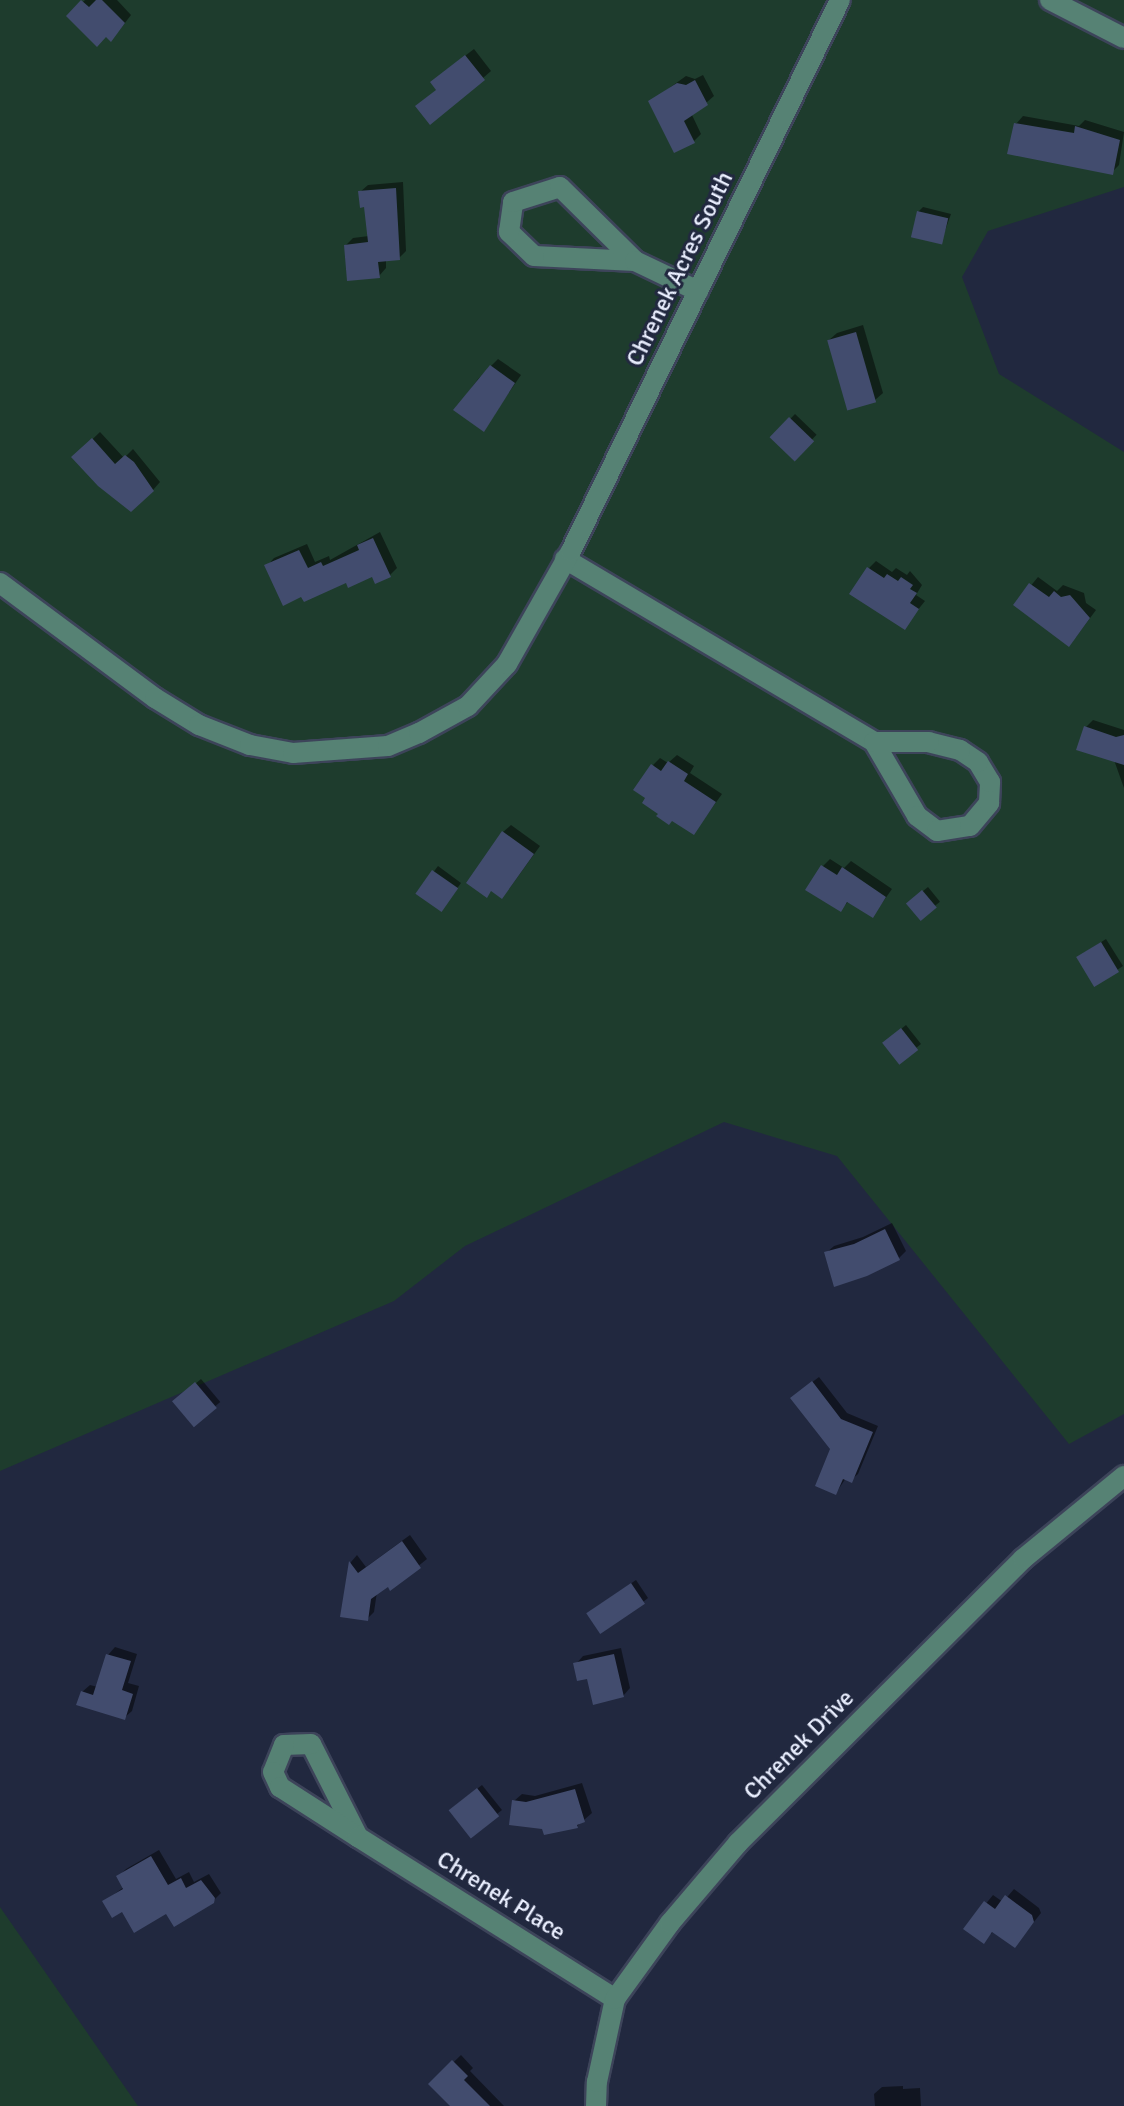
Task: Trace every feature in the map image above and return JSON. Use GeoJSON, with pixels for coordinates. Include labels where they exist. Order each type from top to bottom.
{"type":"FeatureCollection","features":[{"type":"Feature","properties":{"kind":"street","name":"Chrenek Acres South"},"geometry":{"type":"LineString","coordinates":[[0,583],[155,698],[199,725],[250,745],[293,753],[388,746],[468,706],[507,664],[565,559],[840,0]]}},
{"type":"Feature","properties":{"kind":"street"},"geometry":{"type":"LineString","coordinates":[[1050,0],[1124,38]]}},
{"type":"Feature","properties":{"kind":"street"},"geometry":{"type":"LineString","coordinates":[[635,261],[534,256],[509,232],[513,202],[560,187],[635,261],[698,291]]}},
{"type":"Feature","properties":{"kind":"street"},"geometry":{"type":"LineString","coordinates":[[565,559],[874,742],[917,816],[937,831],[970,826],[989,803],[990,782],[978,762],[960,750],[929,742],[874,742]]}},
{"type":"Feature","properties":{"kind":"street","name":"Chrenek Drive"},"geometry":{"type":"LineString","coordinates":[[596,2106],[597,2082],[615,1999],[670,1923],[738,1843],[1023,1559],[1124,1476]]}},
{"type":"Feature","properties":{"kind":"street","name":"Chrenek Place"},"geometry":{"type":"LineString","coordinates":[[358,1837],[311,1744],[284,1745],[273,1772],[280,1787],[358,1837],[615,1999]]}},
{"type":"Feature","properties":{"kind":"green space"},"geometry":{"type":"Polygon","coordinates":[[[0,0],[1124,0],[1124,187],[988,231],[962,277],[999,374],[1124,452],[1124,1414],[1069,1444],[837,1156],[724,1122],[465,1246],[394,1301],[0,1471],[0,0]]]}},
{"type":"Feature","properties":{"kind":"green space"},"geometry":{"type":"Polygon","coordinates":[[[0,1907],[138,2106],[0,2106],[0,1907]]]}},
{"type":"Feature","properties":{"kind":"building"},"geometry":{"type":"Polygon","coordinates":[[[81,0],[89,7],[96,0],[102,0],[125,23],[111,42],[106,37],[97,47],[66,16],[81,0]]]}},
{"type":"Feature","properties":{"kind":"building"},"geometry":{"type":"Polygon","coordinates":[[[465,55],[485,80],[430,125],[415,106],[436,90],[430,82],[465,55]]]}},
{"type":"Feature","properties":{"kind":"building"},"geometry":{"type":"Polygon","coordinates":[[[695,80],[708,105],[684,121],[695,143],[674,153],[648,101],[677,83],[686,85],[695,80]]]}},
{"type":"Feature","properties":{"kind":"building"},"geometry":{"type":"Polygon","coordinates":[[[1014,123],[1074,133],[1075,126],[1120,140],[1113,175],[1007,154],[1014,123]]]}},
{"type":"Feature","properties":{"kind":"building"},"geometry":{"type":"Polygon","coordinates":[[[396,188],[400,260],[378,262],[380,278],[347,281],[344,245],[368,242],[364,207],[360,208],[358,191],[396,188]]]}},
{"type":"Feature","properties":{"kind":"building"},"geometry":{"type":"Polygon","coordinates":[[[917,211],[948,218],[942,245],[911,237],[917,211]]]}},
{"type":"Feature","properties":{"kind":"building"},"geometry":{"type":"Polygon","coordinates":[[[856,332],[876,402],[847,410],[827,340],[856,332]]]}},
{"type":"Feature","properties":{"kind":"building"},"geometry":{"type":"Polygon","coordinates":[[[490,365],[515,383],[484,432],[453,410],[490,365]]]}},
{"type":"Feature","properties":{"kind":"building"},"geometry":{"type":"Polygon","coordinates":[[[789,417],[814,441],[795,461],[770,437],[789,417]]]}},
{"type":"Feature","properties":{"kind":"building"},"geometry":{"type":"Polygon","coordinates":[[[92,438],[115,464],[125,455],[134,462],[154,491],[131,512],[98,486],[71,457],[92,438]]]}},
{"type":"Feature","properties":{"kind":"building"},"geometry":{"type":"Polygon","coordinates":[[[373,538],[391,577],[375,584],[372,577],[348,588],[346,583],[304,602],[301,597],[283,606],[264,565],[299,550],[308,568],[321,562],[323,566],[359,550],[357,545],[373,538]]]}},
{"type":"Feature","properties":{"kind":"building"},"geometry":{"type":"Polygon","coordinates":[[[867,567],[884,578],[887,574],[898,581],[901,577],[913,585],[910,589],[917,593],[910,603],[919,609],[905,630],[849,594],[867,567]]]}},
{"type":"Feature","properties":{"kind":"building"},"geometry":{"type":"Polygon","coordinates":[[[1029,583],[1049,597],[1054,591],[1061,597],[1070,595],[1090,618],[1069,647],[1013,605],[1029,583]]]}},
{"type":"Feature","properties":{"kind":"building"},"geometry":{"type":"Polygon","coordinates":[[[1084,726],[1116,737],[1124,735],[1124,765],[1076,750],[1084,726]]]}},
{"type":"Feature","properties":{"kind":"building"},"geometry":{"type":"Polygon","coordinates":[[[668,761],[688,774],[684,781],[716,802],[694,835],[672,821],[669,825],[656,816],[658,814],[642,803],[645,798],[633,790],[651,764],[661,771],[668,761]]]}},
{"type":"Feature","properties":{"kind":"building"},"geometry":{"type":"Polygon","coordinates":[[[502,831],[534,854],[502,899],[491,891],[487,898],[466,883],[502,831]]]}},
{"type":"Feature","properties":{"kind":"building"},"geometry":{"type":"Polygon","coordinates":[[[821,865],[837,875],[842,867],[886,897],[873,918],[847,902],[841,912],[805,890],[821,865]]]}},
{"type":"Feature","properties":{"kind":"building"},"geometry":{"type":"Polygon","coordinates":[[[432,870],[458,888],[442,912],[415,894],[432,870]]]}},
{"type":"Feature","properties":{"kind":"building"},"geometry":{"type":"Polygon","coordinates":[[[922,890],[937,908],[921,921],[906,903],[922,890]]]}},
{"type":"Feature","properties":{"kind":"building"},"geometry":{"type":"Polygon","coordinates":[[[1101,942],[1119,972],[1094,987],[1076,957],[1101,942]]]}},
{"type":"Feature","properties":{"kind":"building"},"geometry":{"type":"Polygon","coordinates":[[[901,1028],[918,1050],[899,1065],[882,1043],[901,1028]]]}},
{"type":"Feature","properties":{"kind":"building"},"geometry":{"type":"Polygon","coordinates":[[[885,1229],[900,1260],[834,1287],[824,1252],[854,1244],[885,1229]]]}},
{"type":"Feature","properties":{"kind":"building"},"geometry":{"type":"Polygon","coordinates":[[[812,1381],[841,1419],[873,1432],[852,1483],[843,1479],[836,1495],[815,1486],[830,1449],[790,1398],[812,1381]]]}},
{"type":"Feature","properties":{"kind":"building"},"geometry":{"type":"Polygon","coordinates":[[[195,1382],[217,1408],[194,1427],[172,1401],[195,1382]]]}},
{"type":"Feature","properties":{"kind":"building"},"geometry":{"type":"Polygon","coordinates":[[[402,1541],[421,1568],[390,1591],[388,1587],[371,1599],[368,1621],[340,1617],[349,1561],[358,1573],[402,1541]]]}},
{"type":"Feature","properties":{"kind":"building"},"geometry":{"type":"Polygon","coordinates":[[[631,1583],[645,1604],[600,1634],[586,1613],[631,1583]]]}},
{"type":"Feature","properties":{"kind":"building"},"geometry":{"type":"Polygon","coordinates":[[[106,1654],[131,1661],[122,1690],[133,1694],[125,1720],[76,1705],[81,1691],[93,1695],[106,1654]]]}},
{"type":"Feature","properties":{"kind":"building"},"geometry":{"type":"Polygon","coordinates":[[[614,1654],[624,1697],[593,1705],[587,1679],[577,1681],[573,1663],[614,1654]]]}},
{"type":"Feature","properties":{"kind":"building"},"geometry":{"type":"Polygon","coordinates":[[[477,1788],[499,1816],[471,1839],[449,1810],[477,1788]]]}},
{"type":"Feature","properties":{"kind":"building"},"geometry":{"type":"Polygon","coordinates":[[[575,1789],[585,1822],[577,1825],[578,1828],[544,1835],[542,1829],[509,1825],[512,1800],[526,1802],[575,1789]]]}},
{"type":"Feature","properties":{"kind":"building"},"geometry":{"type":"Polygon","coordinates":[[[151,1856],[168,1885],[181,1878],[186,1888],[201,1880],[215,1898],[214,1903],[174,1927],[166,1914],[134,1933],[122,1912],[112,1918],[102,1901],[123,1889],[116,1876],[151,1856]]]}},
{"type":"Feature","properties":{"kind":"building"},"geometry":{"type":"Polygon","coordinates":[[[1005,1895],[1032,1915],[1034,1922],[1015,1948],[992,1932],[984,1944],[963,1929],[984,1901],[995,1909],[1005,1895]]]}},
{"type":"Feature","properties":{"kind":"building"},"geometry":{"type":"Polygon","coordinates":[[[452,2060],[468,2076],[464,2080],[490,2106],[450,2106],[428,2084],[452,2060]]]}}]}
